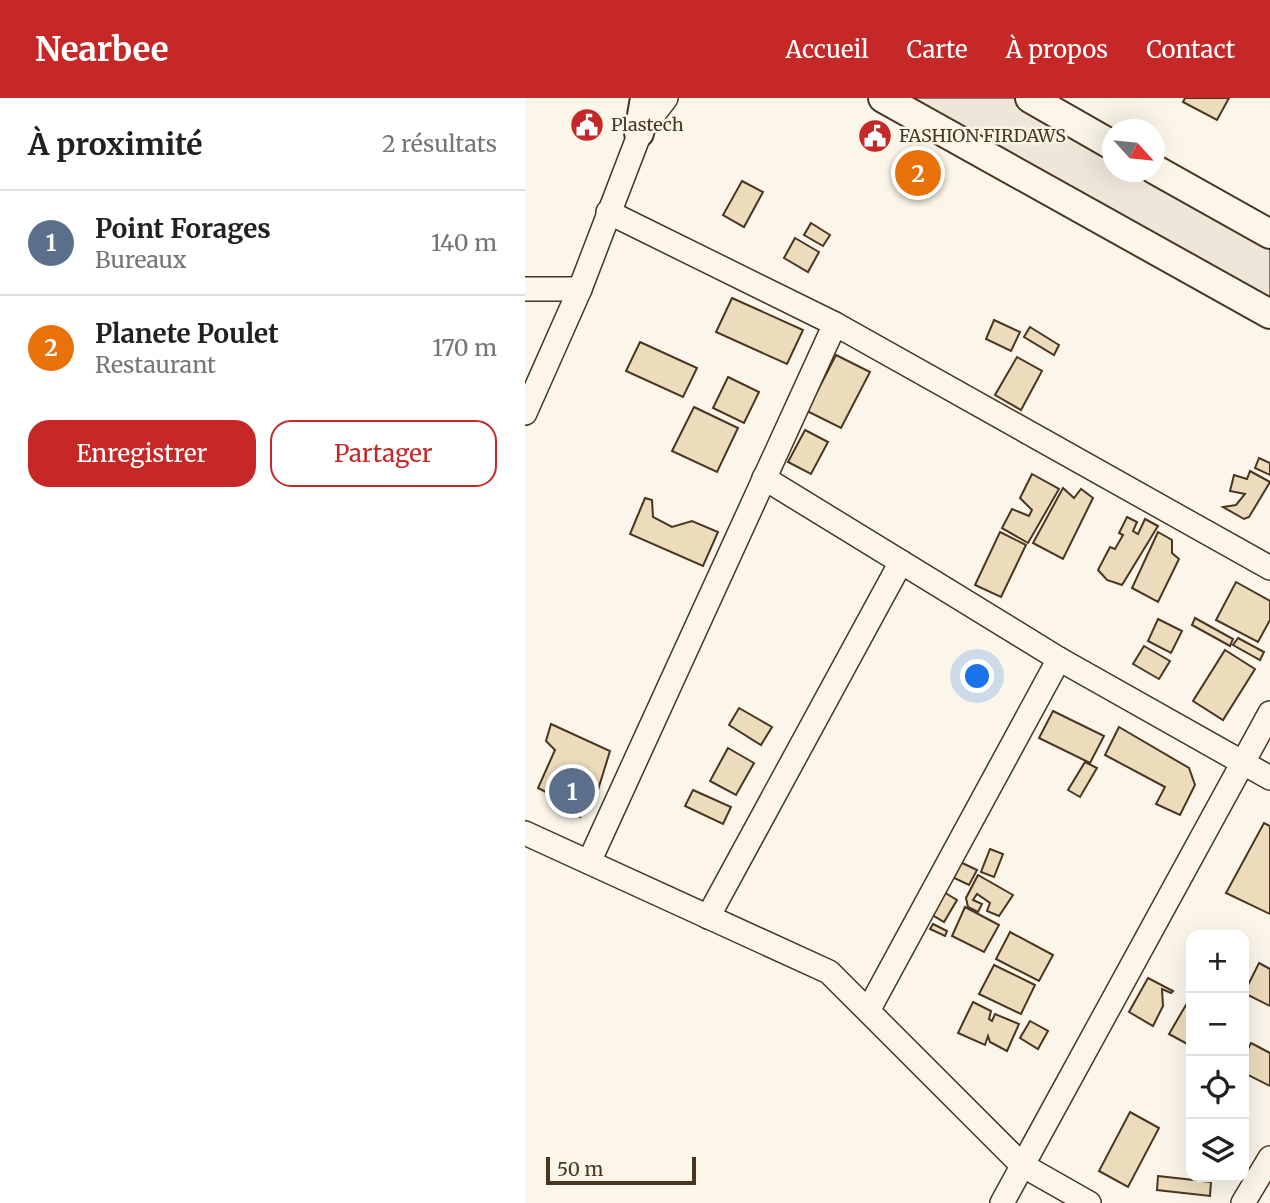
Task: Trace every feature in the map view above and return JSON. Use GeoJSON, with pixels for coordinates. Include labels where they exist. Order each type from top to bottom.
{"type":"FeatureCollection","features":[{"type":"Feature","properties":{"kind":"main road"},"geometry":{"type":"LineString","coordinates":[[639,133],[645,98]]}},
{"type":"Feature","properties":{"kind":"main road"},"geometry":{"type":"LineString","coordinates":[[883,98],[1270,314]]}},
{"type":"Feature","properties":{"kind":"main road"},"geometry":{"type":"LineString","coordinates":[[1030,98],[1102,139]]}},
{"type":"Feature","properties":{"kind":"main road"},"geometry":{"type":"LineString","coordinates":[[1165,175],[1270,234]]}},
{"type":"Feature","properties":{"kind":"street"},"geometry":{"type":"LineString","coordinates":[[525,413],[580,289],[654,98]]}},
{"type":"Feature","properties":{"kind":"street"},"geometry":{"type":"LineString","coordinates":[[639,133],[666,98]]}},
{"type":"Feature","properties":{"kind":"street"},"geometry":{"type":"LineString","coordinates":[[608,212],[835,324],[1270,568]]}},
{"type":"Feature","properties":{"kind":"street"},"geometry":{"type":"LineString","coordinates":[[525,289],[580,289]]}},
{"type":"Feature","properties":{"kind":"street"},"geometry":{"type":"LineString","coordinates":[[589,862],[835,324]]}},
{"type":"Feature","properties":{"kind":"street"},"geometry":{"type":"LineString","coordinates":[[764,478],[1059,659],[1270,778]]}},
{"type":"Feature","properties":{"kind":"street"},"geometry":{"type":"LineString","coordinates":[[708,917],[901,562]]}},
{"type":"Feature","properties":{"kind":"street"},"geometry":{"type":"LineString","coordinates":[[869,1009],[1059,659]]}},
{"type":"Feature","properties":{"kind":"street"},"geometry":{"type":"LineString","coordinates":[[1002,1203],[1270,713]]}},
{"type":"Feature","properties":{"kind":"street"},"geometry":{"type":"LineString","coordinates":[[525,832],[829,972],[869,1009],[1022,1165],[1089,1203]]}},
{"type":"Feature","properties":{"kind":"street"},"geometry":{"type":"LineString","coordinates":[[1243,1203],[1270,1158]]}},
{"type":"Feature","properties":{"kind":"shaded area"},"geometry":{"type":"Polygon","coordinates":[[[909,98],[1015,98],[1102,148],[1102,182],[1161,182],[1270,244],[1270,302],[909,98]]]}},
{"type":"Feature","properties":{"kind":"building"},"geometry":{"type":"Polygon","coordinates":[[[1185,98],[1229,98],[1217,120],[1183,102],[1185,98]]]}},
{"type":"Feature","properties":{"kind":"building"},"geometry":{"type":"Polygon","coordinates":[[[905,157],[938,176],[930,190],[897,170],[905,157]]]}},
{"type":"Feature","properties":{"kind":"building"},"geometry":{"type":"Polygon","coordinates":[[[742,181],[763,192],[744,227],[723,215],[742,181]]]}},
{"type":"Feature","properties":{"kind":"building"},"geometry":{"type":"Polygon","coordinates":[[[811,223],[830,235],[823,246],[804,235],[811,223]]]}},
{"type":"Feature","properties":{"kind":"building"},"geometry":{"type":"Polygon","coordinates":[[[795,238],[819,252],[808,272],[784,258],[795,238]]]}},
{"type":"Feature","properties":{"kind":"building"},"geometry":{"type":"Polygon","coordinates":[[[732,298],[803,330],[787,364],[716,332],[732,298]]]}},
{"type":"Feature","properties":{"kind":"building"},"geometry":{"type":"Polygon","coordinates":[[[994,320],[1020,332],[1011,351],[986,339],[994,320]]]}},
{"type":"Feature","properties":{"kind":"building"},"geometry":{"type":"Polygon","coordinates":[[[1030,327],[1059,345],[1054,355],[1024,337],[1030,327]]]}},
{"type":"Feature","properties":{"kind":"building"},"geometry":{"type":"Polygon","coordinates":[[[640,342],[697,368],[683,397],[626,371],[640,342]]]}},
{"type":"Feature","properties":{"kind":"building"},"geometry":{"type":"Polygon","coordinates":[[[836,355],[870,372],[841,428],[807,411],[836,355]]]}},
{"type":"Feature","properties":{"kind":"building"},"geometry":{"type":"Polygon","coordinates":[[[1017,357],[1042,371],[1021,410],[995,395],[1017,357]]]}},
{"type":"Feature","properties":{"kind":"building"},"geometry":{"type":"Polygon","coordinates":[[[728,377],[759,392],[744,423],[713,408],[728,377]]]}},
{"type":"Feature","properties":{"kind":"building"},"geometry":{"type":"Polygon","coordinates":[[[694,407],[738,428],[717,472],[672,451],[694,407]]]}},
{"type":"Feature","properties":{"kind":"building"},"geometry":{"type":"Polygon","coordinates":[[[805,430],[828,442],[811,474],[788,462],[805,430]]]}},
{"type":"Feature","properties":{"kind":"building"},"geometry":{"type":"Polygon","coordinates":[[[1259,458],[1270,463],[1270,475],[1255,468],[1259,458]]]}},
{"type":"Feature","properties":{"kind":"building"},"geometry":{"type":"Polygon","coordinates":[[[1250,471],[1270,482],[1249,517],[1244,519],[1223,507],[1236,505],[1245,494],[1230,491],[1234,475],[1247,479],[1250,471]]]}},
{"type":"Feature","properties":{"kind":"building"},"geometry":{"type":"Polygon","coordinates":[[[1032,474],[1059,489],[1028,543],[1002,528],[1012,509],[1029,516],[1032,510],[1020,498],[1032,474]]]}},
{"type":"Feature","properties":{"kind":"building"},"geometry":{"type":"Polygon","coordinates":[[[1063,488],[1074,498],[1081,489],[1093,498],[1063,559],[1033,543],[1063,488]]]}},
{"type":"Feature","properties":{"kind":"building"},"geometry":{"type":"Polygon","coordinates":[[[645,498],[652,500],[653,517],[672,527],[692,521],[718,532],[703,566],[630,534],[645,498]]]}},
{"type":"Feature","properties":{"kind":"building"},"geometry":{"type":"Polygon","coordinates":[[[1127,517],[1137,522],[1133,531],[1138,534],[1145,519],[1158,526],[1122,585],[1107,580],[1098,570],[1110,547],[1115,549],[1123,535],[1119,533],[1127,517]]]}},
{"type":"Feature","properties":{"kind":"building"},"geometry":{"type":"Polygon","coordinates":[[[1000,532],[1026,545],[1001,597],[975,585],[1000,532]]]}},
{"type":"Feature","properties":{"kind":"building"},"geometry":{"type":"Polygon","coordinates":[[[1158,532],[1172,540],[1172,553],[1179,559],[1158,602],[1132,588],[1158,532]]]}},
{"type":"Feature","properties":{"kind":"building"},"geometry":{"type":"Polygon","coordinates":[[[1236,582],[1270,601],[1270,620],[1258,642],[1216,620],[1236,582]]]}},
{"type":"Feature","properties":{"kind":"building"},"geometry":{"type":"Polygon","coordinates":[[[1195,618],[1233,639],[1230,646],[1192,625],[1195,618]]]}},
{"type":"Feature","properties":{"kind":"building"},"geometry":{"type":"Polygon","coordinates":[[[1158,619],[1182,631],[1171,653],[1148,641],[1158,619]]]}},
{"type":"Feature","properties":{"kind":"building"},"geometry":{"type":"Polygon","coordinates":[[[1238,638],[1264,652],[1260,660],[1233,645],[1238,638]]]}},
{"type":"Feature","properties":{"kind":"building"},"geometry":{"type":"Polygon","coordinates":[[[1144,646],[1170,661],[1159,679],[1133,664],[1144,646]]]}},
{"type":"Feature","properties":{"kind":"building"},"geometry":{"type":"Polygon","coordinates":[[[1225,650],[1255,669],[1223,720],[1193,701],[1225,650]]]}},
{"type":"Feature","properties":{"kind":"building"},"geometry":{"type":"Polygon","coordinates":[[[739,708],[772,727],[761,745],[729,725],[739,708]]]}},
{"type":"Feature","properties":{"kind":"building"},"geometry":{"type":"Polygon","coordinates":[[[1053,711],[1104,736],[1090,763],[1039,738],[1053,711]]]}},
{"type":"Feature","properties":{"kind":"building"},"geometry":{"type":"Polygon","coordinates":[[[551,724],[610,751],[597,793],[575,786],[568,787],[585,801],[580,817],[564,808],[552,795],[538,788],[555,750],[546,741],[551,724]]]}},
{"type":"Feature","properties":{"kind":"building"},"geometry":{"type":"Polygon","coordinates":[[[1119,727],[1189,768],[1195,785],[1180,815],[1156,804],[1165,787],[1105,755],[1119,727]]]}},
{"type":"Feature","properties":{"kind":"building"},"geometry":{"type":"Polygon","coordinates":[[[728,748],[754,763],[736,795],[710,781],[728,748]]]}},
{"type":"Feature","properties":{"kind":"building"},"geometry":{"type":"Polygon","coordinates":[[[1085,762],[1097,768],[1080,797],[1068,790],[1085,762]]]}},
{"type":"Feature","properties":{"kind":"building"},"geometry":{"type":"Polygon","coordinates":[[[693,790],[731,807],[723,824],[685,806],[693,790]]]}},
{"type":"Feature","properties":{"kind":"building"},"geometry":{"type":"Polygon","coordinates":[[[1264,823],[1270,826],[1270,914],[1226,893],[1264,823]]]}},
{"type":"Feature","properties":{"kind":"building"},"geometry":{"type":"Polygon","coordinates":[[[990,849],[1003,854],[994,877],[981,872],[990,849]]]}},
{"type":"Feature","properties":{"kind":"building"},"geometry":{"type":"Polygon","coordinates":[[[958,861],[977,870],[969,885],[950,876],[958,861]]]}},
{"type":"Feature","properties":{"kind":"building"},"geometry":{"type":"Polygon","coordinates":[[[978,875],[1013,895],[999,916],[987,911],[990,903],[977,894],[973,900],[982,904],[978,912],[968,907],[966,898],[978,875]]]}},
{"type":"Feature","properties":{"kind":"building"},"geometry":{"type":"Polygon","coordinates":[[[942,891],[957,900],[944,922],[929,913],[942,891]]]}},
{"type":"Feature","properties":{"kind":"building"},"geometry":{"type":"Polygon","coordinates":[[[965,907],[999,925],[984,952],[952,936],[965,907]]]}},
{"type":"Feature","properties":{"kind":"building"},"geometry":{"type":"Polygon","coordinates":[[[933,924],[947,931],[945,936],[930,929],[933,924]]]}},
{"type":"Feature","properties":{"kind":"building"},"geometry":{"type":"Polygon","coordinates":[[[1010,932],[1053,955],[1039,981],[996,959],[1010,932]]]}},
{"type":"Feature","properties":{"kind":"building"},"geometry":{"type":"Polygon","coordinates":[[[1259,963],[1270,969],[1270,1006],[1249,996],[1249,983],[1259,963]]]}},
{"type":"Feature","properties":{"kind":"building"},"geometry":{"type":"Polygon","coordinates":[[[994,965],[1035,985],[1021,1014],[979,994],[994,965]]]}},
{"type":"Feature","properties":{"kind":"building"},"geometry":{"type":"Polygon","coordinates":[[[1148,978],[1173,991],[1171,993],[1162,989],[1163,1006],[1153,1026],[1129,1012],[1148,978]]]}},
{"type":"Feature","properties":{"kind":"building"},"geometry":{"type":"Polygon","coordinates":[[[973,1002],[991,1011],[989,1019],[992,1021],[995,1014],[1019,1024],[1007,1051],[990,1042],[988,1036],[985,1045],[958,1033],[973,1002]]]}},
{"type":"Feature","properties":{"kind":"building"},"geometry":{"type":"Polygon","coordinates":[[[1186,1005],[1186,1043],[1169,1034],[1186,1005]]]}},
{"type":"Feature","properties":{"kind":"building"},"geometry":{"type":"Polygon","coordinates":[[[1030,1021],[1048,1031],[1038,1049],[1020,1038],[1030,1021]]]}},
{"type":"Feature","properties":{"kind":"building"},"geometry":{"type":"Polygon","coordinates":[[[1251,1043],[1270,1053],[1270,1086],[1249,1076],[1251,1043]]]}},
{"type":"Feature","properties":{"kind":"building"},"geometry":{"type":"Polygon","coordinates":[[[1130,1112],[1159,1128],[1128,1187],[1099,1171],[1130,1112]]]}},
{"type":"Feature","properties":{"kind":"building"},"geometry":{"type":"Polygon","coordinates":[[[1158,1176],[1186,1179],[1186,1182],[1211,1182],[1210,1196],[1157,1190],[1158,1176]]]}},
{"type":"Feature","properties":{"kind":"place","name":"Plastech"},"geometry":{"type":"Point","coordinates":[587,125]}},
{"type":"Feature","properties":{"kind":"place","name":"FASHION FIRDAWS"},"geometry":{"type":"Point","coordinates":[875,136]}},
{"type":"Feature","properties":{"kind":"place","name":"Planete Poulet"},"geometry":{"type":"Point","coordinates":[918,173]}},
{"type":"Feature","properties":{"kind":"place","name":"Point Forages"},"geometry":{"type":"Point","coordinates":[572,791]}}]}
